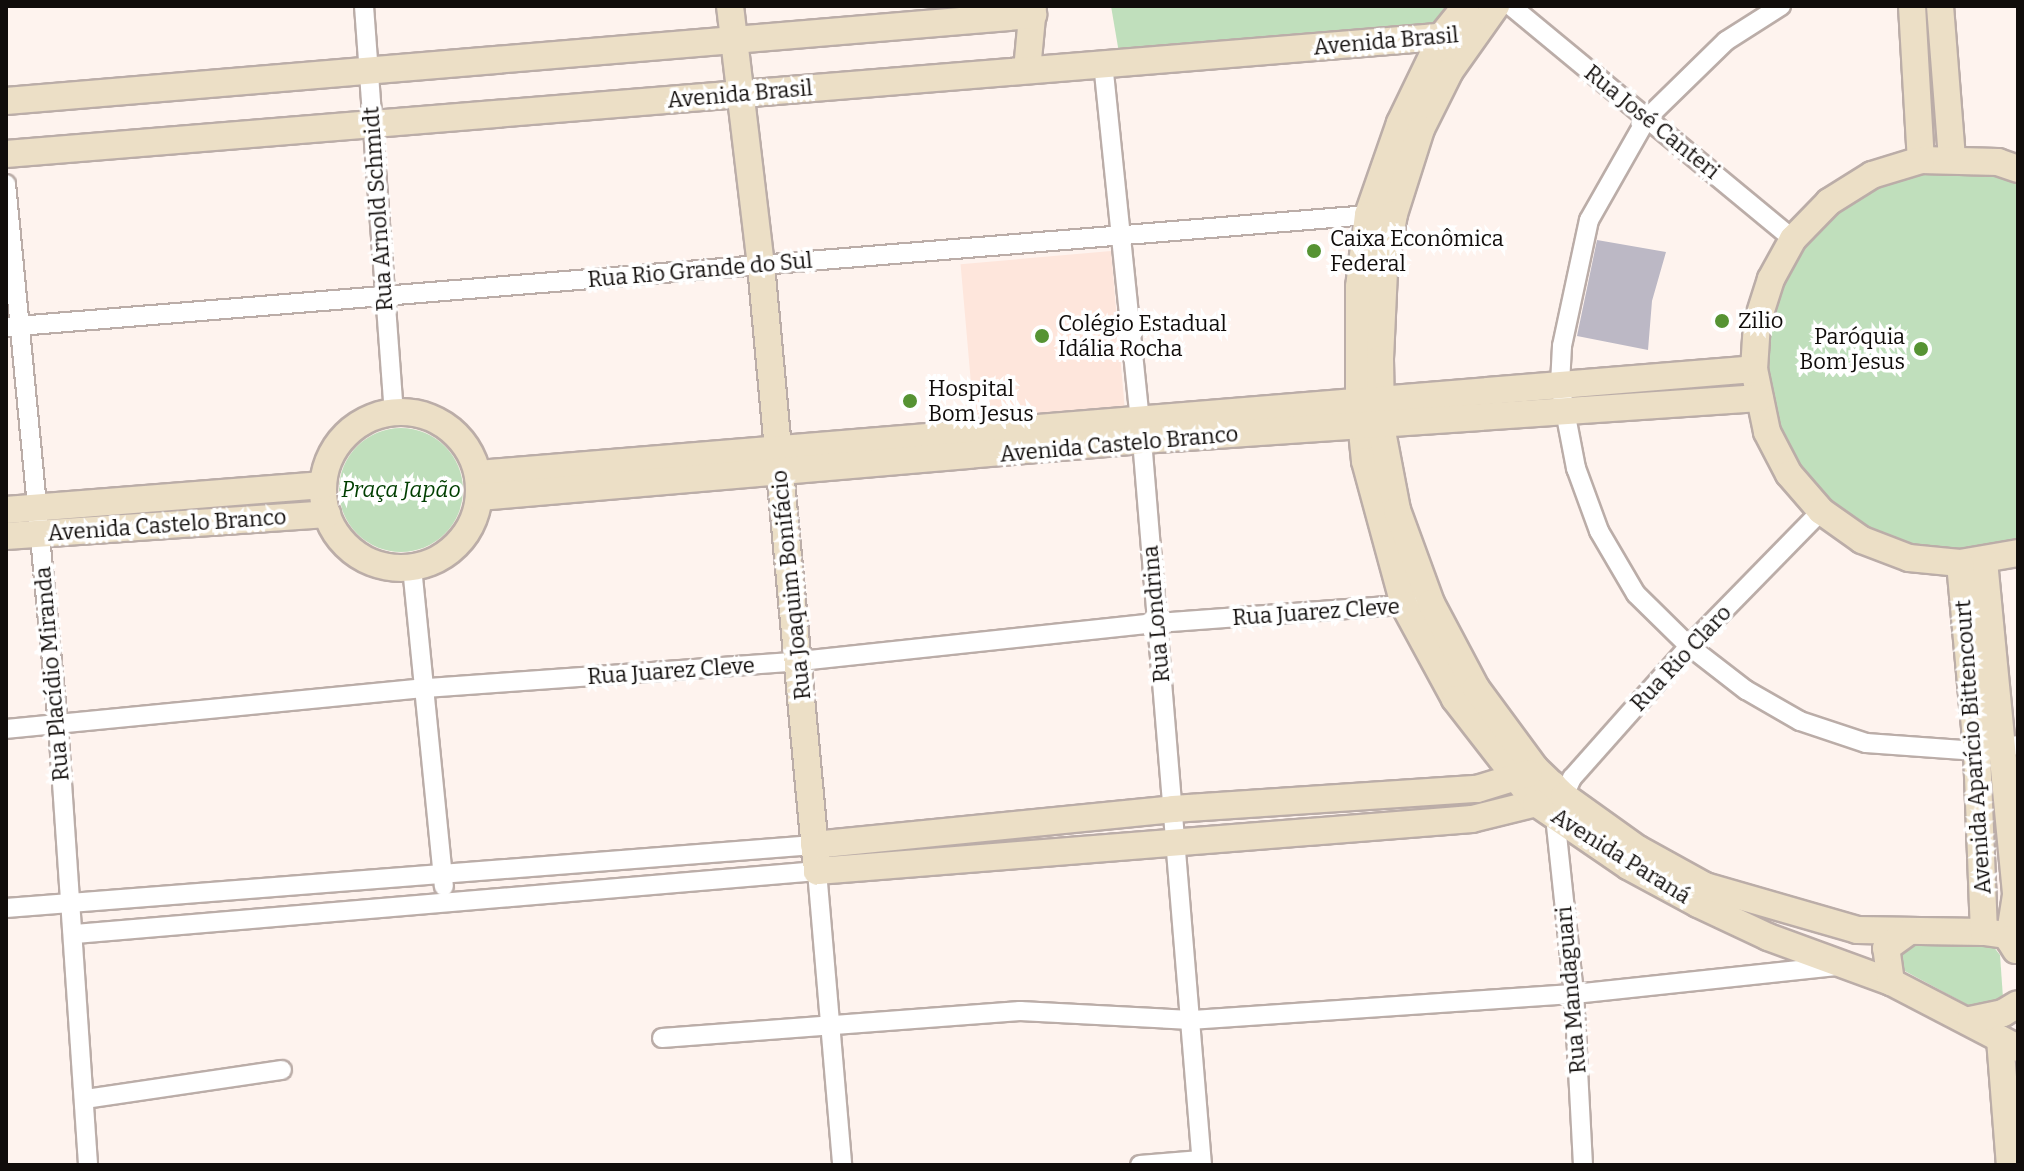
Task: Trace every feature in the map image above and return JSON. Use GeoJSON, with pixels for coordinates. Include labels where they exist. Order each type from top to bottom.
{"type":"FeatureCollection","features":[{"type":"Feature","properties":{"kind":"street","name":"Rua Arnold Schmidt"},"geometry":{"type":"LineString","coordinates":[[364,6],[394,412]]}},
{"type":"Feature","properties":{"kind":"street","name":"Rua Joaquim Bonifácio"},"geometry":{"type":"LineString","coordinates":[[730,6],[738,94],[761,265],[800,661],[842,1165]]}},
{"type":"Feature","properties":{"kind":"street","name":"Avenida Paraná"},"geometry":{"type":"LineString","coordinates":[[1466,6],[1442,36],[1400,123],[1368,215],[1359,287],[1374,507],[1404,605],[1455,699],[1543,791],[1698,904],[1891,982],[1970,1020],[2009,1043]]}},
{"type":"Feature","properties":{"kind":"street","name":"Avenida Paraná"},"geometry":{"type":"LineString","coordinates":[[1496,6],[1474,34],[1421,129],[1394,214],[1384,271],[1370,414],[1397,510],[1431,603],[1476,688],[1543,791],[1705,886],[1857,930],[1909,931],[2007,940]]}},
{"type":"Feature","properties":{"kind":"street","name":"Rua José Canteri"},"geometry":{"type":"LineString","coordinates":[[1511,6],[1793,239]]}},
{"type":"Feature","properties":{"kind":"street"},"geometry":{"type":"LineString","coordinates":[[1781,6],[1726,41],[1647,118],[1589,220],[1572,286],[1562,397],[1576,468],[1599,531],[1636,594],[1689,646],[1746,690],[1800,721],[1866,743],[1999,747]]}},
{"type":"Feature","properties":{"kind":"street"},"geometry":{"type":"LineString","coordinates":[[1912,6],[1921,160]]}},
{"type":"Feature","properties":{"kind":"street"},"geometry":{"type":"LineString","coordinates":[[1940,6],[1952,158]]}},
{"type":"Feature","properties":{"kind":"street"},"geometry":{"type":"LineString","coordinates":[[6,101],[1033,11],[1027,70]]}},
{"type":"Feature","properties":{"kind":"street","name":"Avenida Brasil"},"geometry":{"type":"LineString","coordinates":[[6,154],[1474,34]]}},
{"type":"Feature","properties":{"kind":"street","name":"Rua Londrina"},"geometry":{"type":"LineString","coordinates":[[1103,63],[1122,235],[1177,840],[1202,1162]]}},
{"type":"Feature","properties":{"kind":"street"},"geometry":{"type":"LineString","coordinates":[[2018,169],[1952,158],[1921,160],[1872,175],[1840,195],[1793,239],[1761,308],[1754,369],[1767,432],[1789,474],[1821,511],[1862,540],[1909,558],[1972,562],[2018,553]]}},
{"type":"Feature","properties":{"kind":"street","name":"Rua Placídio Miranda"},"geometry":{"type":"LineString","coordinates":[[6,184],[14,326],[40,534],[58,724],[70,902],[75,934],[88,1165]]}},
{"type":"Feature","properties":{"kind":"street","name":"Rua Rio Grande do Sul"},"geometry":{"type":"LineString","coordinates":[[14,326],[1394,214]]}},
{"type":"Feature","properties":{"kind":"street","name":"Avenida Castelo Branco"},"geometry":{"type":"LineString","coordinates":[[478,485],[1562,397],[1754,369]]}},
{"type":"Feature","properties":{"kind":"street","name":"Avenida Castelo Branco"},"geometry":{"type":"LineString","coordinates":[[1562,397],[1760,398]]}},
{"type":"Feature","properties":{"kind":"street"},"geometry":{"type":"LineString","coordinates":[[394,412],[417,413],[447,428],[470,453],[478,485],[464,537],[448,552],[412,567],[382,566],[358,555],[339,537],[327,514],[323,485],[327,463],[345,436],[372,417],[394,412]]}},
{"type":"Feature","properties":{"kind":"street","name":"Avenida Castelo Branco"},"geometry":{"type":"LineString","coordinates":[[6,510],[323,485]]}},
{"type":"Feature","properties":{"kind":"street","name":"Rua Rio Claro"},"geometry":{"type":"LineString","coordinates":[[1543,791],[1572,778],[1689,646],[1821,511]]}},
{"type":"Feature","properties":{"kind":"street","name":"Avenida Castelo Branco"},"geometry":{"type":"LineString","coordinates":[[6,536],[327,514]]}},
{"type":"Feature","properties":{"kind":"street","name":"Avenida Aparício Bittencourt"},"geometry":{"type":"LineString","coordinates":[[1972,562],[1999,747],[2016,895],[2007,940]]}},
{"type":"Feature","properties":{"kind":"street"},"geometry":{"type":"LineString","coordinates":[[412,567],[427,688],[445,901]]}},
{"type":"Feature","properties":{"kind":"street","name":"Rua Juarez Cleve"},"geometry":{"type":"LineString","coordinates":[[6,729],[427,688],[800,661],[1156,623],[1431,603]]}},
{"type":"Feature","properties":{"kind":"street"},"geometry":{"type":"LineString","coordinates":[[6,908],[814,845],[1173,809],[1477,789],[1543,791]]}},
{"type":"Feature","properties":{"kind":"street"},"geometry":{"type":"LineString","coordinates":[[75,934],[1177,840],[1472,819],[1543,791]]}},
{"type":"Feature","properties":{"kind":"street","name":"Rua Mandaguari"},"geometry":{"type":"LineString","coordinates":[[1543,791],[1574,994],[1583,1165]]}},
{"type":"Feature","properties":{"kind":"street"},"geometry":{"type":"LineString","coordinates":[[1891,982],[1886,948],[1909,931]]}},
{"type":"Feature","properties":{"kind":"street"},"geometry":{"type":"LineString","coordinates":[[662,1038],[1020,1011],[1191,1020],[1574,994],[1843,965]]}},
{"type":"Feature","properties":{"kind":"street"},"geometry":{"type":"LineString","coordinates":[[1970,1020],[2003,1013],[2018,1004]]}},
{"type":"Feature","properties":{"kind":"street"},"geometry":{"type":"LineString","coordinates":[[2009,1043],[2010,1165]]}},
{"type":"Feature","properties":{"kind":"street"},"geometry":{"type":"LineString","coordinates":[[85,1099],[282,1070]]}},
{"type":"Feature","properties":{"kind":"street"},"geometry":{"type":"LineString","coordinates":[[1140,1165],[1202,1162]]}},
{"type":"Feature","properties":{"kind":"shaded area","name":"Colégio Estadual Idália Rocha"},"geometry":{"type":"Polygon","coordinates":[[[1111,251],[1125,410],[975,424],[961,264],[1111,251]]]}},
{"type":"Feature","properties":{"kind":"green space"},"geometry":{"type":"Polygon","coordinates":[[[1111,6],[1446,6],[1433,27],[1119,53],[1111,6]]]}},
{"type":"Feature","properties":{"kind":"green space"},"geometry":{"type":"Polygon","coordinates":[[[1933,172],[1976,172],[2018,182],[2018,538],[1998,545],[1959,550],[1920,546],[1883,535],[1848,515],[1818,489],[1795,458],[1778,422],[1769,384],[1768,341],[1777,299],[1795,261],[1821,228],[1854,201],[1892,182],[1933,172]]]}},
{"type":"Feature","properties":{"kind":"green space","name":"Praça Japão"},"geometry":{"type":"Polygon","coordinates":[[[401,428],[425,433],[445,446],[458,466],[463,490],[458,514],[445,534],[425,547],[401,552],[377,547],[357,534],[344,514],[339,490],[344,466],[357,446],[377,433],[401,428]]]}},
{"type":"Feature","properties":{"kind":"green space"},"geometry":{"type":"Polygon","coordinates":[[[1989,941],[2000,955],[2003,998],[1981,1012],[1901,969],[1899,947],[1906,943],[1989,941]]]}},
{"type":"Feature","properties":{"kind":"building"},"geometry":{"type":"Polygon","coordinates":[[[1597,240],[1666,252],[1652,301],[1648,350],[1577,336],[1597,240]]]}},
{"type":"Feature","properties":{"kind":"place","name":"Caixa Econômica Federal"},"geometry":{"type":"Point","coordinates":[1314,251]}},
{"type":"Feature","properties":{"kind":"place","name":"Zilio"},"geometry":{"type":"Point","coordinates":[1722,321]}},
{"type":"Feature","properties":{"kind":"place","name":"Colégio Estadual Idália Rocha"},"geometry":{"type":"Point","coordinates":[1042,336]}},
{"type":"Feature","properties":{"kind":"place","name":"Paróquia Bom Jesus"},"geometry":{"type":"Point","coordinates":[1921,349]}},
{"type":"Feature","properties":{"kind":"place","name":"Hospital Bom Jesus"},"geometry":{"type":"Point","coordinates":[910,401]}}]}
